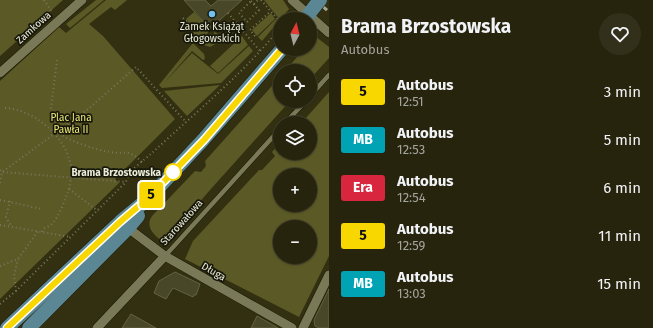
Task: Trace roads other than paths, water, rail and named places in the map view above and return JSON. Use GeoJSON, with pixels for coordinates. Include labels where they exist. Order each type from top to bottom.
{"type":"FeatureCollection","features":[{"type":"Feature","properties":{"kind":"main road"},"geometry":{"type":"LineString","coordinates":[[7,328],[120,222],[148,198],[204,140],[276,56]]}},
{"type":"Feature","properties":{"kind":"main road"},"geometry":{"type":"LineString","coordinates":[[29,328],[128,228],[148,198]]}},
{"type":"Feature","properties":{"kind":"street","name":"Zamkowa"},"geometry":{"type":"LineString","coordinates":[[0,73],[82,0]]}},
{"type":"Feature","properties":{"kind":"street"},"geometry":{"type":"LineString","coordinates":[[292,0],[312,10],[329,33]]}},
{"type":"Feature","properties":{"kind":"street","name":"Długa"},"geometry":{"type":"LineString","coordinates":[[128,228],[165,256],[292,328]]}},
{"type":"Feature","properties":{"kind":"street","name":"Starowałowa"},"geometry":{"type":"LineString","coordinates":[[97,328],[165,256]]}},
{"type":"Feature","properties":{"kind":"street"},"geometry":{"type":"LineString","coordinates":[[303,328],[329,275]]}},
{"type":"Feature","properties":{"kind":"lane"},"geometry":{"type":"LineString","coordinates":[[317,88],[329,75]]}},
{"type":"Feature","properties":{"kind":"lane"},"geometry":{"type":"LineString","coordinates":[[292,116],[299,108]]}},
{"type":"Feature","properties":{"kind":"lane","name":"Starowałowa"},"geometry":{"type":"LineString","coordinates":[[165,256],[273,137]]}},
{"type":"Feature","properties":{"kind":"railway"},"geometry":{"type":"LineString","coordinates":[[316,0],[329,12]]}},
{"type":"Feature","properties":{"kind":"place","name":"Zamek Książąt Głogowskich"},"geometry":{"type":"Point","coordinates":[212,14]}},
{"type":"Feature","properties":{"kind":"place","name":"Brama Brzostowska"},"geometry":{"type":"Point","coordinates":[173,172]}},
{"type":"Feature","properties":{"kind":"park label","name":"Plac Jana Pawła II"},"geometry":{"type":"Point","coordinates":[71,122]}}]}
